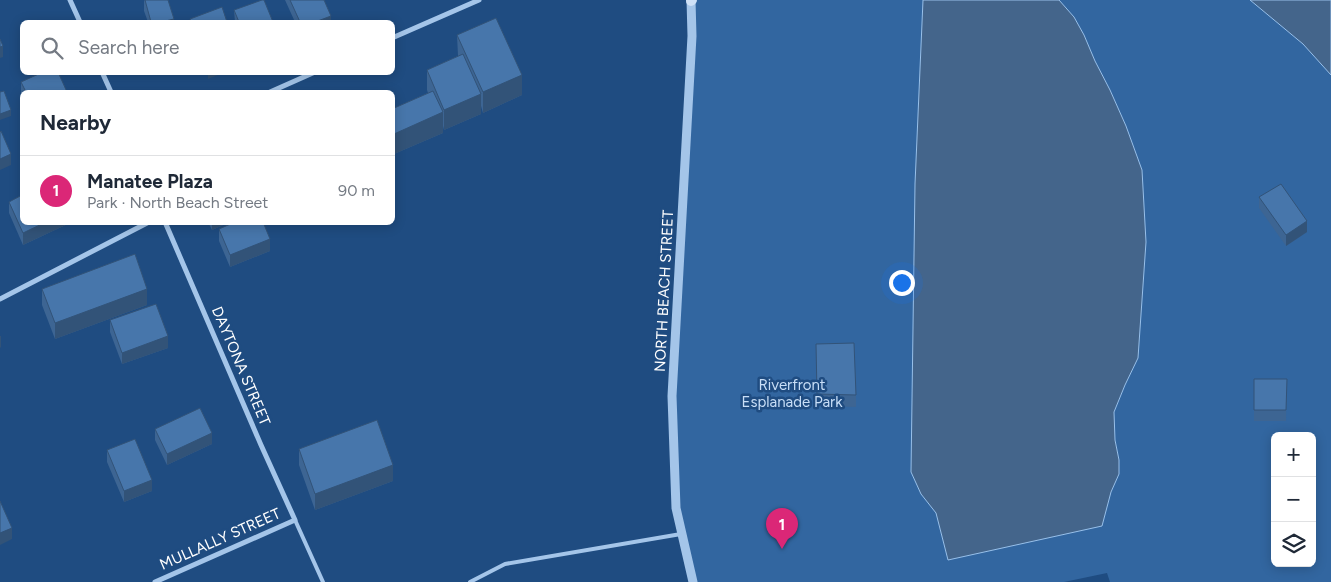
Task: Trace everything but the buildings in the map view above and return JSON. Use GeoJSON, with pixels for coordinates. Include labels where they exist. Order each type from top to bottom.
{"type":"FeatureCollection","features":[{"type":"Feature","properties":{"kind":"street"},"geometry":{"type":"LineString","coordinates":[[70,0],[79,20]]}},
{"type":"Feature","properties":{"kind":"street"},"geometry":{"type":"LineString","coordinates":[[395,37],[479,0]]}},
{"type":"Feature","properties":{"kind":"street","name":"NORTH BEACH STREET"},"geometry":{"type":"LineString","coordinates":[[691,0],[692,36],[672,396],[676,508],[693,582]]}},
{"type":"Feature","properties":{"kind":"street"},"geometry":{"type":"LineString","coordinates":[[103,75],[110,90]]}},
{"type":"Feature","properties":{"kind":"street"},"geometry":{"type":"LineString","coordinates":[[274,90],[308,75]]}},
{"type":"Feature","properties":{"kind":"street"},"geometry":{"type":"LineString","coordinates":[[0,299],[143,225]]}},
{"type":"Feature","properties":{"kind":"street","name":"DAYTONA STREET"},"geometry":{"type":"LineString","coordinates":[[166,225],[295,520]]}},
{"type":"Feature","properties":{"kind":"street","name":"MULLALLY STREET"},"geometry":{"type":"LineString","coordinates":[[154,582],[295,520]]}},
{"type":"Feature","properties":{"kind":"lane"},"geometry":{"type":"LineString","coordinates":[[295,520],[323,582]]}},
{"type":"Feature","properties":{"kind":"lane"},"geometry":{"type":"LineString","coordinates":[[470,582],[505,564],[682,534]]}},
{"type":"Feature","properties":{"kind":"green space","name":"Riverfront Esplanade Park"},"geometry":{"type":"Polygon","coordinates":[[[691,0],[923,0],[915,184],[911,472],[921,494],[936,512],[948,560],[1111,492],[1119,474],[1114,412],[1138,358],[1146,242],[1142,170],[1126,126],[1084,35],[1074,17],[1059,0],[1250,0],[1303,44],[1331,75],[1331,582],[1110,582],[1107,573],[1064,582],[693,582],[676,508],[672,396],[691,0]]]}},
{"type":"Feature","properties":{"kind":"shaded area"},"geometry":{"type":"Polygon","coordinates":[[[923,0],[1059,0],[1074,17],[1084,35],[1126,126],[1142,170],[1146,242],[1138,358],[1114,412],[1119,474],[1111,492],[1102,526],[948,560],[936,513],[921,494],[911,472],[915,184],[923,0]]]}},
{"type":"Feature","properties":{"kind":"shaded area"},"geometry":{"type":"Polygon","coordinates":[[[1250,0],[1331,0],[1331,75],[1303,44],[1250,0]]]}},
{"type":"Feature","properties":{"kind":"place","name":"Manatee Plaza"},"geometry":{"type":"Point","coordinates":[782,549]}}]}
